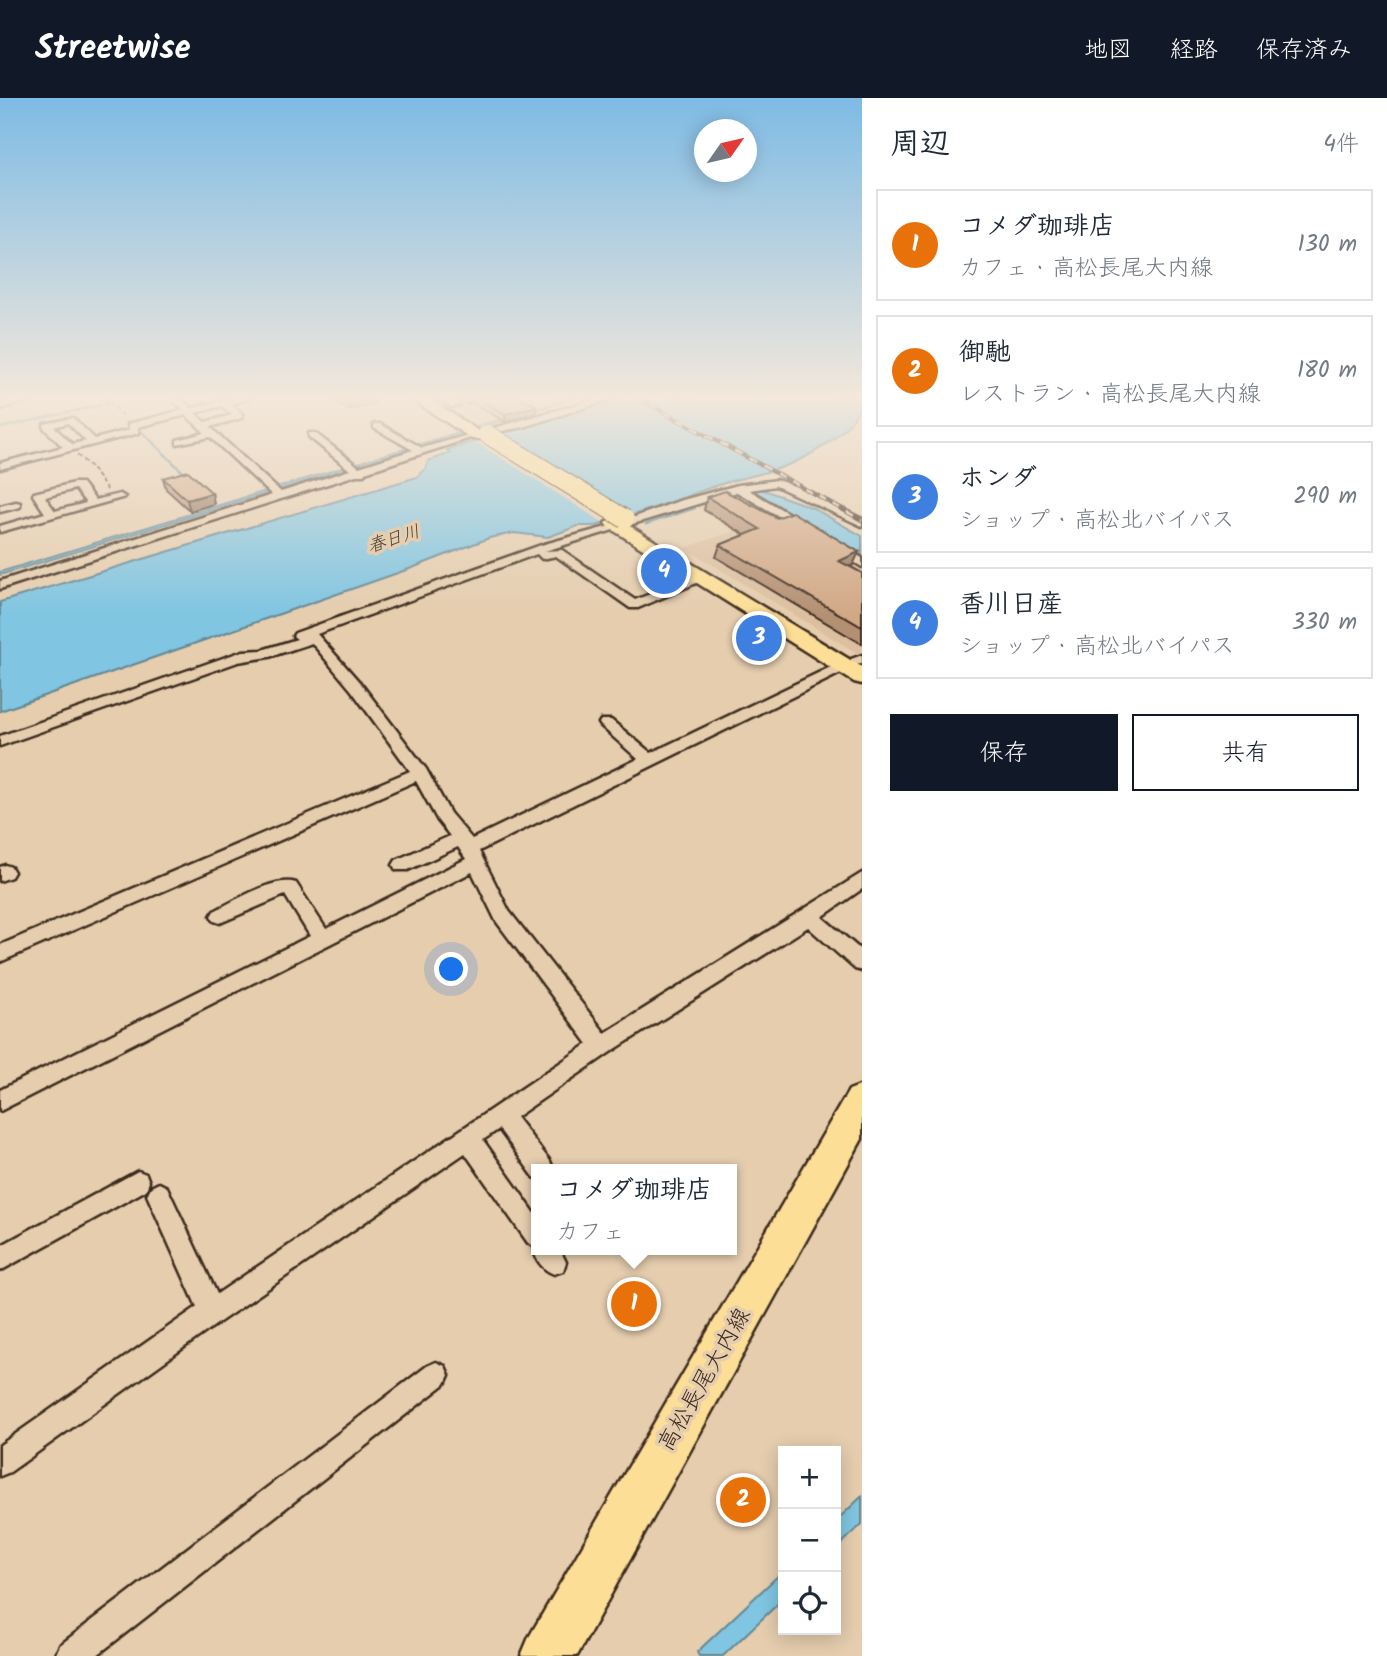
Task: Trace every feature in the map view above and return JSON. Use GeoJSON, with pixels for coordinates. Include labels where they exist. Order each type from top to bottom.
{"type":"FeatureCollection","features":[{"type":"Feature","properties":{"kind":"main road"},"geometry":{"type":"LineString","coordinates":[[539,470],[857,666]]}},
{"type":"Feature","properties":{"kind":"main road"},"geometry":{"type":"LineString","coordinates":[[682,560],[702,578],[857,666]]}},
{"type":"Feature","properties":{"kind":"main road","name":"高松長尾大内線"},"geometry":{"type":"LineString","coordinates":[[548,1656],[862,1103]]}},
{"type":"Feature","properties":{"kind":"street"},"geometry":{"type":"LineString","coordinates":[[250,470],[273,491]]}},
{"type":"Feature","properties":{"kind":"street"},"geometry":{"type":"LineString","coordinates":[[0,585],[99,553],[134,537],[181,525],[193,525],[309,488],[350,470]]}},
{"type":"Feature","properties":{"kind":"street"},"geometry":{"type":"LineString","coordinates":[[0,741],[545,547],[738,488],[771,482],[796,489],[862,523]]}},
{"type":"Feature","properties":{"kind":"street"},"geometry":{"type":"LineString","coordinates":[[52,515],[38,495],[78,485],[92,504]]}},
{"type":"Feature","properties":{"kind":"street"},"geometry":{"type":"LineString","coordinates":[[796,489],[813,486]]}},
{"type":"Feature","properties":{"kind":"street"},"geometry":{"type":"LineString","coordinates":[[250,507],[273,491],[309,488]]}},
{"type":"Feature","properties":{"kind":"street"},"geometry":{"type":"LineString","coordinates":[[738,488],[862,563]]}},
{"type":"Feature","properties":{"kind":"street"},"geometry":{"type":"LineString","coordinates":[[0,529],[116,498]]}},
{"type":"Feature","properties":{"kind":"street"},"geometry":{"type":"LineString","coordinates":[[0,509],[16,505]]}},
{"type":"Feature","properties":{"kind":"street"},"geometry":{"type":"LineString","coordinates":[[440,586],[452,587],[558,552],[634,605],[702,578]]}},
{"type":"Feature","properties":{"kind":"street"},"geometry":{"type":"LineString","coordinates":[[0,579],[29,575]]}},
{"type":"Feature","properties":{"kind":"street"},"geometry":{"type":"LineString","coordinates":[[239,658],[264,654],[315,638],[380,614],[399,601]]}},
{"type":"Feature","properties":{"kind":"street"},"geometry":{"type":"LineString","coordinates":[[315,638],[357,688],[420,773],[444,817],[468,849],[502,916],[601,1046]]}},
{"type":"Feature","properties":{"kind":"street"},"geometry":{"type":"LineString","coordinates":[[0,1101],[322,939],[468,849],[649,760],[857,666]]}},
{"type":"Feature","properties":{"kind":"street"},"geometry":{"type":"LineString","coordinates":[[606,723],[649,760]]}},
{"type":"Feature","properties":{"kind":"street"},"geometry":{"type":"LineString","coordinates":[[0,954],[420,773]]}},
{"type":"Feature","properties":{"kind":"street"},"geometry":{"type":"LineString","coordinates":[[402,865],[468,849]]}},
{"type":"Feature","properties":{"kind":"street"},"geometry":{"type":"LineString","coordinates":[[0,1462],[212,1312],[601,1046],[809,917],[862,880]]}},
{"type":"Feature","properties":{"kind":"street"},"geometry":{"type":"LineString","coordinates":[[220,916],[280,888],[290,888],[322,939]]}},
{"type":"Feature","properties":{"kind":"street"},"geometry":{"type":"LineString","coordinates":[[809,917],[862,963]]}},
{"type":"Feature","properties":{"kind":"street"},"geometry":{"type":"LineString","coordinates":[[501,1114],[538,1164]]}},
{"type":"Feature","properties":{"kind":"street"},"geometry":{"type":"LineString","coordinates":[[467,1137],[531,1228]]}},
{"type":"Feature","properties":{"kind":"street"},"geometry":{"type":"LineString","coordinates":[[0,1259],[138,1182]]}},
{"type":"Feature","properties":{"kind":"street"},"geometry":{"type":"LineString","coordinates":[[159,1195],[212,1312]]}},
{"type":"Feature","properties":{"kind":"street"},"geometry":{"type":"LineString","coordinates":[[71,1656],[436,1375]]}},
{"type":"Feature","properties":{"kind":"path"},"geometry":{"type":"LineString","coordinates":[[93,470],[116,498]]}},
{"type":"Feature","properties":{"kind":"shaded area"},"geometry":{"type":"Polygon","coordinates":[[[736,491],[862,565],[862,656],[685,548],[734,531],[692,504],[736,491]]]}},
{"type":"Feature","properties":{"kind":"water"},"geometry":{"type":"Polygon","coordinates":[[[336,470],[343,470],[0,575],[0,572],[336,470]]]}},
{"type":"Feature","properties":{"kind":"water","name":"春日川"},"geometry":{"type":"Polygon","coordinates":[[[424,470],[774,470],[718,485],[595,526],[578,526],[548,537],[514,533],[489,538],[412,568],[0,711],[0,602],[417,477],[424,470]]]}},
{"type":"Feature","properties":{"kind":"water"},"geometry":{"type":"Polygon","coordinates":[[[758,488],[811,507],[862,536],[862,557],[751,492],[758,488]]]}},
{"type":"Feature","properties":{"kind":"water"},"geometry":{"type":"Polygon","coordinates":[[[862,1496],[862,1524],[841,1544],[841,1516],[862,1496]]]}},
{"type":"Feature","properties":{"kind":"water"},"geometry":{"type":"Polygon","coordinates":[[[778,1576],[778,1604],[723,1656],[699,1656],[697,1652],[778,1576]]]}},
{"type":"Feature","properties":{"kind":"pier"},"geometry":{"type":"Polygon","coordinates":[[[520,470],[556,470],[632,516],[607,525],[520,470]]]}},
{"type":"Feature","properties":{"kind":"building"},"geometry":{"type":"Polygon","coordinates":[[[188,471],[212,493],[187,500],[163,478],[188,471]]]}},
{"type":"Feature","properties":{"kind":"building"},"geometry":{"type":"Polygon","coordinates":[[[725,491],[777,518],[792,512],[859,552],[839,561],[862,573],[862,627],[720,545],[760,529],[707,497],[725,491]]]}},
{"type":"Feature","properties":{"kind":"waterway"},"geometry":{"type":"LineString","coordinates":[[181,470],[186,475]]}},
{"type":"Feature","properties":{"kind":"waterway"},"geometry":{"type":"LineString","coordinates":[[646,524],[695,508]]}},
{"type":"Feature","properties":{"kind":"railway"},"geometry":{"type":"LineString","coordinates":[[770,470],[862,520]]}},
{"type":"Feature","properties":{"kind":"place","name":"香川日産"},"geometry":{"type":"Point","coordinates":[664,571]}},
{"type":"Feature","properties":{"kind":"place","name":"ホンダ"},"geometry":{"type":"Point","coordinates":[759,638]}},
{"type":"Feature","properties":{"kind":"place","name":"コメダ珈琲店"},"geometry":{"type":"Point","coordinates":[634,1304]}},
{"type":"Feature","properties":{"kind":"place","name":"御馳"},"geometry":{"type":"Point","coordinates":[743,1500]}}]}
